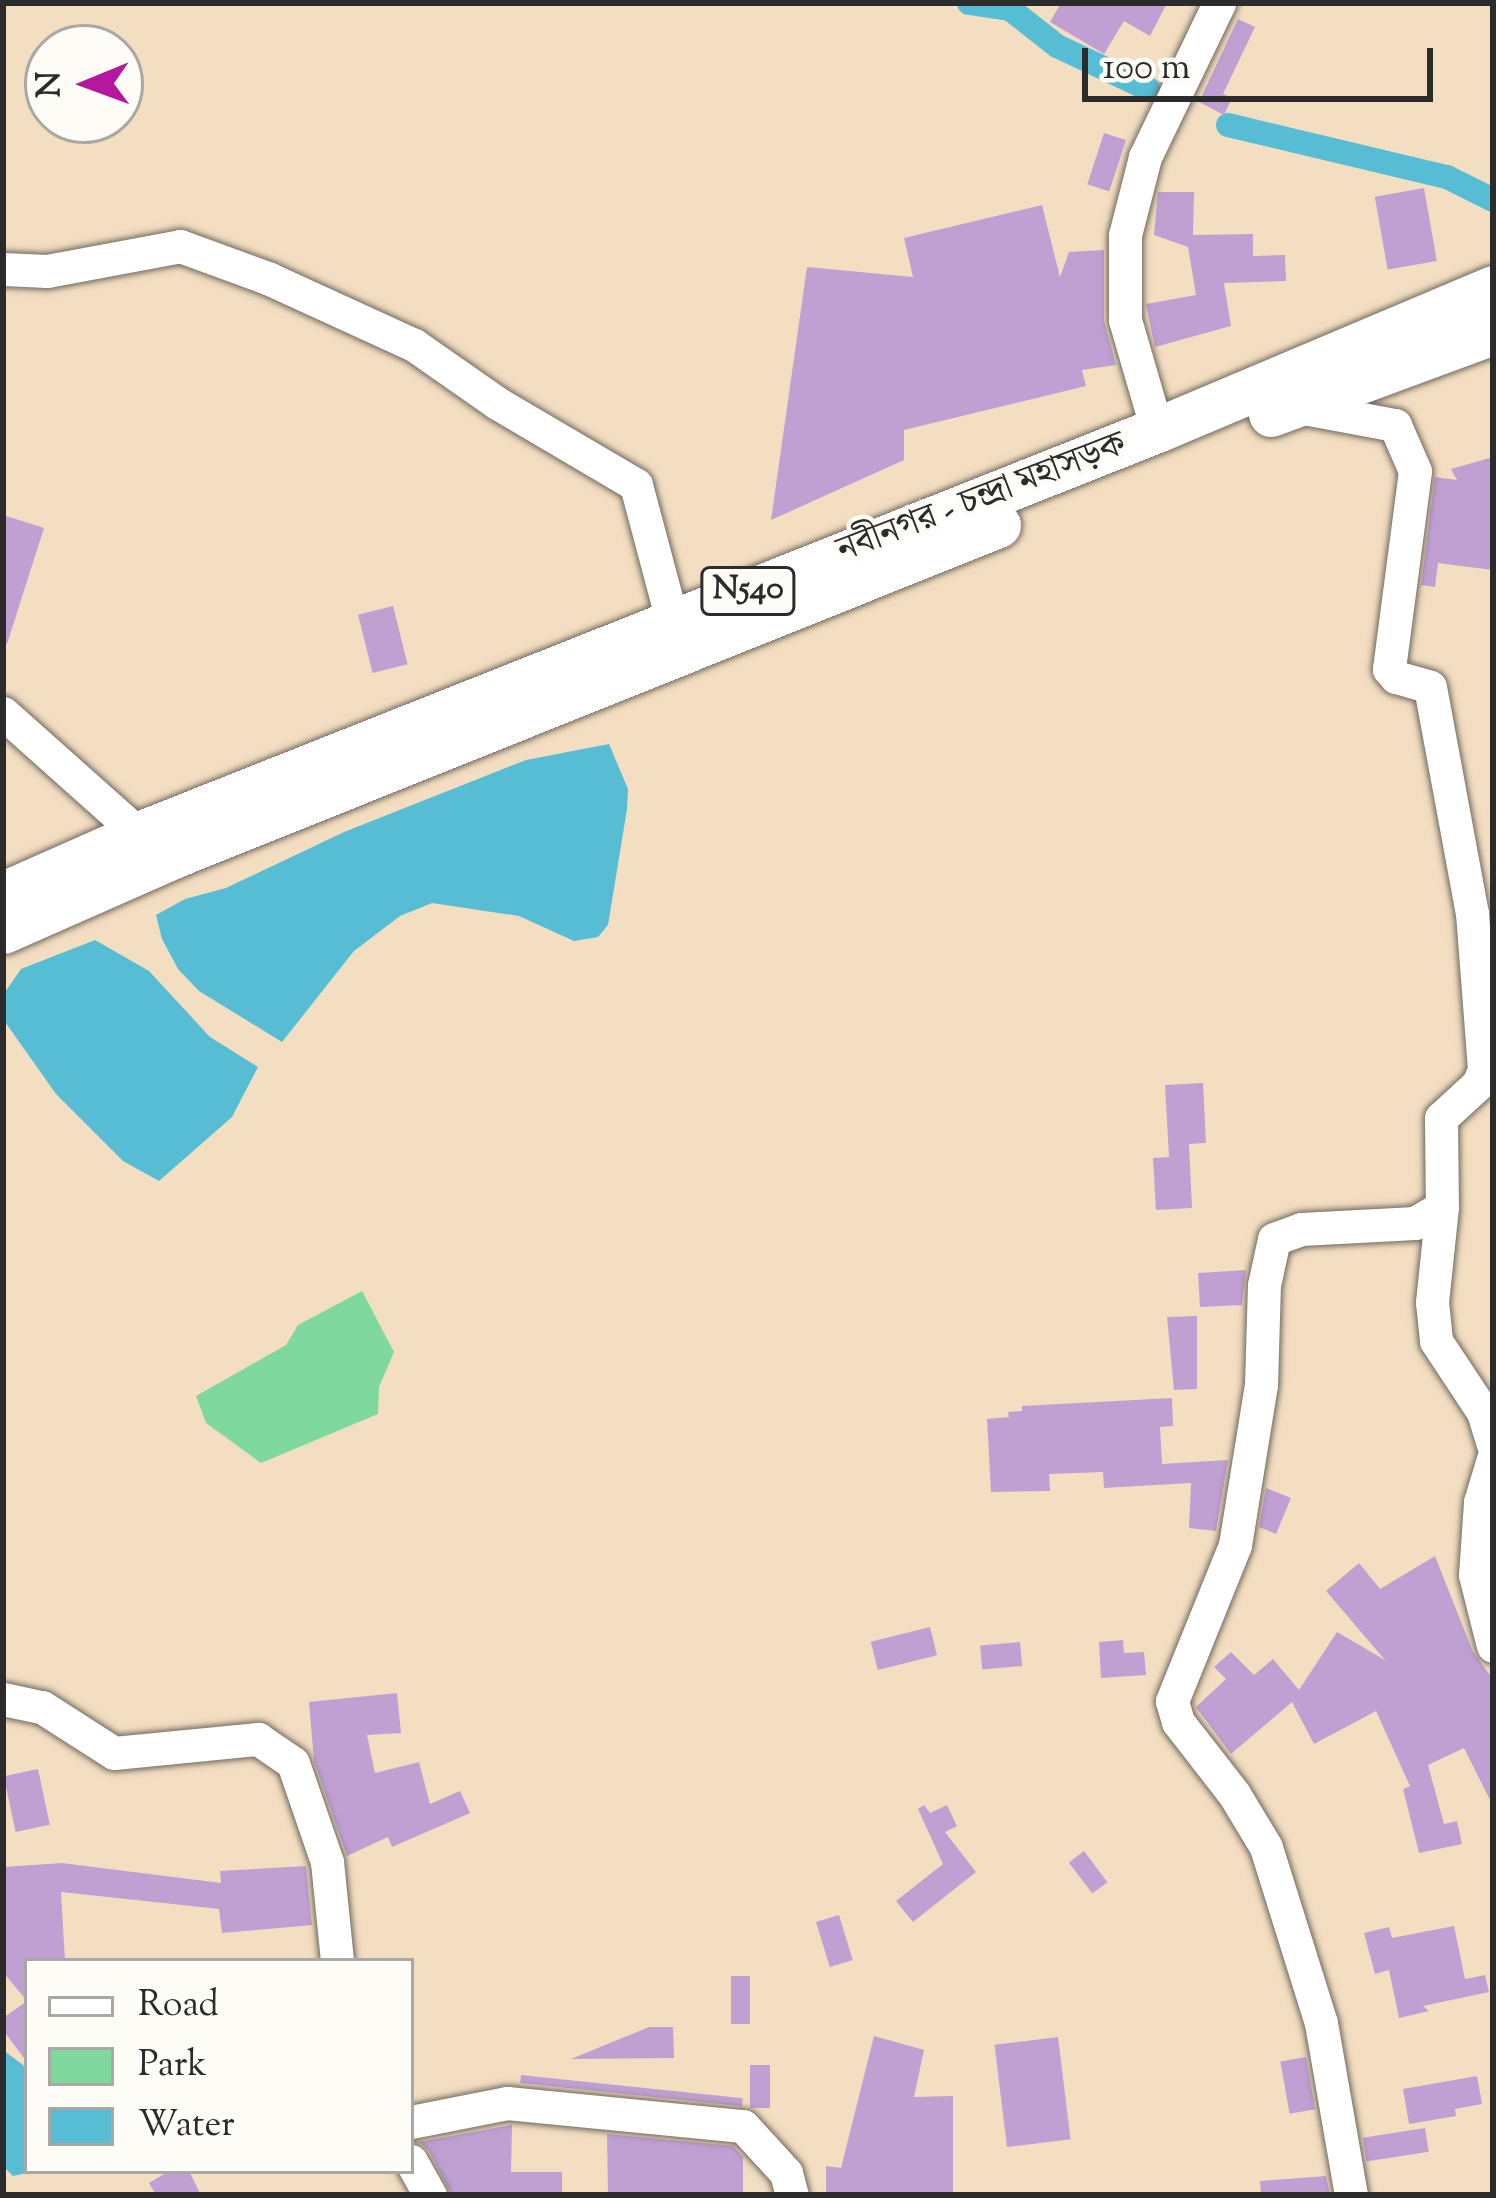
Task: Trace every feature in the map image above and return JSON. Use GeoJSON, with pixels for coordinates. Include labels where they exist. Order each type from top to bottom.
{"type":"FeatureCollection","features":[{"type":"Feature","properties":{"kind":"highway","name":"নবীনগর - চন্দ্রা মহাসড়ক"},"geometry":{"type":"LineString","coordinates":[[3,931],[1493,288]]}},
{"type":"Feature","properties":{"kind":"highway","name":"নবীনগর - চন্দ্রা মহাসড়ক"},"geometry":{"type":"LineString","coordinates":[[3,894],[139,834],[673,620],[802,588],[1493,332]]}},
{"type":"Feature","properties":{"kind":"street"},"geometry":{"type":"LineString","coordinates":[[1157,430],[1125,320],[1125,235],[1145,157],[1219,3]]}},
{"type":"Feature","properties":{"kind":"street"},"geometry":{"type":"LineString","coordinates":[[3,269],[47,271],[180,246],[270,279],[414,345],[566,446],[636,485],[673,620]]}},
{"type":"Feature","properties":{"kind":"street"},"geometry":{"type":"LineString","coordinates":[[1291,406],[1395,425],[1415,471],[1389,669],[1396,677],[1430,687],[1472,914],[1484,1070],[1478,1084],[1441,1118],[1442,1207],[1432,1302],[1436,1340],[1483,1412],[1493,1445]]}},
{"type":"Feature","properties":{"kind":"street"},"geometry":{"type":"LineString","coordinates":[[3,713],[139,834]]}},
{"type":"Feature","properties":{"kind":"street"},"geometry":{"type":"LineString","coordinates":[[1351,2195],[1321,2024],[1266,1847],[1178,1721],[1172,1701],[1235,1545],[1262,1384],[1264,1285],[1274,1239],[1301,1229],[1415,1223],[1442,1207]]}},
{"type":"Feature","properties":{"kind":"street"},"geometry":{"type":"LineString","coordinates":[[1493,1459],[1480,1502],[1475,1575],[1493,1646]]}},
{"type":"Feature","properties":{"kind":"street"},"geometry":{"type":"LineString","coordinates":[[3,1699],[42,1707],[114,1753],[258,1739],[293,1763],[327,1862],[337,1958]]}},
{"type":"Feature","properties":{"kind":"street"},"geometry":{"type":"LineString","coordinates":[[414,2121],[507,2103],[743,2126],[786,2173],[792,2195]]}},
{"type":"Feature","properties":{"kind":"street"},"geometry":{"type":"LineString","coordinates":[[414,2166],[430,2195]]}},
{"type":"Feature","properties":{"kind":"green space"},"geometry":{"type":"Polygon","coordinates":[[[362,1291],[394,1352],[379,1387],[378,1414],[261,1463],[206,1423],[196,1396],[286,1345],[298,1325],[362,1291]]]}},
{"type":"Feature","properties":{"kind":"water"},"geometry":{"type":"Polygon","coordinates":[[[609,744],[628,789],[627,809],[608,925],[598,937],[574,941],[519,916],[432,903],[400,916],[354,951],[282,1042],[199,991],[178,969],[162,939],[156,915],[185,899],[226,888],[344,832],[526,760],[609,744]]]}},
{"type":"Feature","properties":{"kind":"water"},"geometry":{"type":"Polygon","coordinates":[[[95,940],[149,971],[210,1037],[258,1067],[232,1117],[159,1181],[123,1161],[56,1094],[3,1019],[3,995],[21,969],[95,940]]]}},
{"type":"Feature","properties":{"kind":"water"},"geometry":{"type":"Polygon","coordinates":[[[3,2050],[24,2066],[24,2174],[13,2176],[3,2166],[3,2050]]]}},
{"type":"Feature","properties":{"kind":"building"},"geometry":{"type":"Polygon","coordinates":[[[1061,3],[1167,3],[1150,36],[1124,21],[1104,54],[1050,22],[1061,3]]]}},
{"type":"Feature","properties":{"kind":"building"},"geometry":{"type":"Polygon","coordinates":[[[1238,19],[1255,27],[1223,94],[1232,98],[1224,115],[1199,102],[1238,19]]]}},
{"type":"Feature","properties":{"kind":"building"},"geometry":{"type":"Polygon","coordinates":[[[1104,133],[1126,140],[1109,191],[1087,184],[1104,133]]]}},
{"type":"Feature","properties":{"kind":"building"},"geometry":{"type":"Polygon","coordinates":[[[1424,188],[1437,261],[1388,270],[1375,197],[1424,188]]]}},
{"type":"Feature","properties":{"kind":"building"},"geometry":{"type":"Polygon","coordinates":[[[1158,192],[1194,192],[1193,235],[1253,234],[1253,256],[1285,255],[1286,281],[1224,283],[1231,326],[1155,347],[1146,304],[1196,295],[1188,247],[1154,235],[1158,192]]]}},
{"type":"Feature","properties":{"kind":"building"},"geometry":{"type":"Polygon","coordinates":[[[1042,205],[1060,277],[1069,252],[1104,250],[1104,321],[1116,365],[1082,370],[1086,386],[904,430],[904,460],[771,520],[807,267],[913,277],[904,238],[1042,205]]]}},
{"type":"Feature","properties":{"kind":"building"},"geometry":{"type":"Polygon","coordinates":[[[1493,457],[1493,570],[1438,563],[1435,587],[1421,585],[1435,477],[1457,480],[1451,469],[1493,457]]]}},
{"type":"Feature","properties":{"kind":"building"},"geometry":{"type":"Polygon","coordinates":[[[3,515],[44,528],[7,644],[3,643],[3,515]]]}},
{"type":"Feature","properties":{"kind":"building"},"geometry":{"type":"Polygon","coordinates":[[[393,606],[408,664],[373,673],[358,615],[393,606]]]}},
{"type":"Feature","properties":{"kind":"building"},"geometry":{"type":"Polygon","coordinates":[[[1203,1083],[1206,1143],[1189,1144],[1192,1208],[1156,1210],[1153,1158],[1169,1157],[1165,1085],[1203,1083]]]}},
{"type":"Feature","properties":{"kind":"building"},"geometry":{"type":"Polygon","coordinates":[[[1246,1270],[1242,1305],[1200,1307],[1198,1273],[1246,1270]]]}},
{"type":"Feature","properties":{"kind":"building"},"geometry":{"type":"Polygon","coordinates":[[[1197,1316],[1197,1389],[1174,1390],[1167,1317],[1197,1316]]]}},
{"type":"Feature","properties":{"kind":"building"},"geometry":{"type":"Polygon","coordinates":[[[1172,1398],[1173,1426],[1160,1427],[1162,1464],[1228,1460],[1216,1531],[1189,1528],[1191,1483],[1104,1488],[1103,1472],[1049,1474],[1050,1491],[991,1492],[987,1419],[1009,1417],[1008,1412],[1022,1411],[1022,1406],[1172,1398]]]}},
{"type":"Feature","properties":{"kind":"building"},"geometry":{"type":"Polygon","coordinates":[[[1266,1488],[1291,1498],[1276,1534],[1259,1527],[1266,1488]]]}},
{"type":"Feature","properties":{"kind":"building"},"geometry":{"type":"Polygon","coordinates":[[[1435,1556],[1473,1652],[1493,1679],[1493,1806],[1464,1748],[1428,1765],[1444,1824],[1457,1821],[1462,1844],[1419,1853],[1403,1789],[1410,1786],[1376,1711],[1314,1744],[1292,1702],[1231,1754],[1196,1707],[1226,1679],[1214,1667],[1231,1652],[1254,1675],[1273,1659],[1299,1690],[1337,1632],[1385,1660],[1326,1591],[1359,1563],[1380,1589],[1435,1556]]]}},
{"type":"Feature","properties":{"kind":"building"},"geometry":{"type":"Polygon","coordinates":[[[930,1627],[937,1655],[878,1670],[871,1642],[930,1627]]]}},
{"type":"Feature","properties":{"kind":"building"},"geometry":{"type":"Polygon","coordinates":[[[1123,1640],[1124,1653],[1144,1652],[1146,1675],[1101,1678],[1099,1642],[1123,1640]]]}},
{"type":"Feature","properties":{"kind":"building"},"geometry":{"type":"Polygon","coordinates":[[[1020,1642],[1022,1666],[982,1669],[980,1645],[1020,1642]]]}},
{"type":"Feature","properties":{"kind":"building"},"geometry":{"type":"Polygon","coordinates":[[[397,1693],[401,1733],[367,1735],[375,1773],[419,1762],[430,1804],[460,1791],[470,1813],[392,1847],[388,1837],[347,1856],[314,1761],[309,1702],[397,1693]]]}},
{"type":"Feature","properties":{"kind":"building"},"geometry":{"type":"Polygon","coordinates":[[[38,1769],[50,1825],[16,1832],[4,1776],[38,1769]]]}},
{"type":"Feature","properties":{"kind":"building"},"geometry":{"type":"Polygon","coordinates":[[[924,1805],[930,1813],[947,1805],[957,1826],[945,1832],[976,1872],[913,1922],[896,1901],[943,1864],[918,1809],[924,1805]]]}},
{"type":"Feature","properties":{"kind":"building"},"geometry":{"type":"Polygon","coordinates":[[[1084,1851],[1107,1882],[1092,1894],[1069,1862],[1084,1851]]]}},
{"type":"Feature","properties":{"kind":"building"},"geometry":{"type":"Polygon","coordinates":[[[62,1863],[221,1883],[220,1871],[306,1866],[312,1925],[222,1933],[219,1909],[61,1892],[65,1958],[24,1958],[24,1997],[3,1972],[3,1867],[62,1863]]]}},
{"type":"Feature","properties":{"kind":"building"},"geometry":{"type":"Polygon","coordinates":[[[839,1915],[853,1960],[830,1967],[816,1922],[839,1915]]]}},
{"type":"Feature","properties":{"kind":"building"},"geometry":{"type":"Polygon","coordinates":[[[1454,1926],[1465,1979],[1485,1975],[1489,1992],[1423,2006],[1429,2011],[1399,2018],[1389,1970],[1375,1974],[1364,1933],[1389,1927],[1392,1938],[1454,1926]]]}},
{"type":"Feature","properties":{"kind":"building"},"geometry":{"type":"Polygon","coordinates":[[[731,1976],[750,1976],[750,2024],[731,2024],[731,1976]]]}},
{"type":"Feature","properties":{"kind":"building"},"geometry":{"type":"Polygon","coordinates":[[[24,2003],[24,2058],[3,2030],[3,2018],[24,2003]]]}},
{"type":"Feature","properties":{"kind":"building"},"geometry":{"type":"Polygon","coordinates":[[[649,2027],[673,2027],[674,2058],[571,2059],[649,2027]]]}},
{"type":"Feature","properties":{"kind":"building"},"geometry":{"type":"Polygon","coordinates":[[[874,2036],[924,2050],[914,2097],[953,2096],[953,2195],[826,2195],[826,2166],[841,2168],[874,2036]]]}},
{"type":"Feature","properties":{"kind":"building"},"geometry":{"type":"Polygon","coordinates":[[[1058,2037],[1071,2139],[1007,2147],[994,2045],[1058,2037]]]}},
{"type":"Feature","properties":{"kind":"building"},"geometry":{"type":"Polygon","coordinates":[[[1306,2057],[1315,2109],[1290,2114],[1280,2062],[1306,2057]]]}},
{"type":"Feature","properties":{"kind":"building"},"geometry":{"type":"Polygon","coordinates":[[[750,2065],[770,2065],[770,2108],[750,2108],[750,2065]]]}},
{"type":"Feature","properties":{"kind":"building"},"geometry":{"type":"Polygon","coordinates":[[[521,2075],[743,2098],[742,2106],[520,2083],[521,2075]]]}},
{"type":"Feature","properties":{"kind":"building"},"geometry":{"type":"Polygon","coordinates":[[[1477,2076],[1482,2104],[1455,2109],[1456,2116],[1409,2124],[1403,2089],[1477,2076]]]}},
{"type":"Feature","properties":{"kind":"building"},"geometry":{"type":"Polygon","coordinates":[[[512,2125],[511,2172],[562,2172],[562,2195],[450,2192],[429,2151],[419,2142],[512,2125]]]}},
{"type":"Feature","properties":{"kind":"building"},"geometry":{"type":"Polygon","coordinates":[[[1425,2128],[1429,2152],[1367,2162],[1363,2138],[1425,2128]]]}},
{"type":"Feature","properties":{"kind":"building"},"geometry":{"type":"Polygon","coordinates":[[[607,2134],[733,2146],[743,2157],[743,2195],[608,2195],[607,2134]]]}},
{"type":"Feature","properties":{"kind":"building"},"geometry":{"type":"Polygon","coordinates":[[[164,2174],[190,2174],[201,2195],[156,2195],[149,2183],[164,2174]]]}},
{"type":"Feature","properties":{"kind":"building"},"geometry":{"type":"Polygon","coordinates":[[[1326,2176],[1330,2195],[1261,2195],[1260,2181],[1326,2176]]]}},
{"type":"Feature","properties":{"kind":"waterway"},"geometry":{"type":"LineString","coordinates":[[969,3],[1010,9],[1057,46],[1148,89]]}},
{"type":"Feature","properties":{"kind":"waterway"},"geometry":{"type":"LineString","coordinates":[[1228,125],[1447,177],[1493,200]]}}]}
